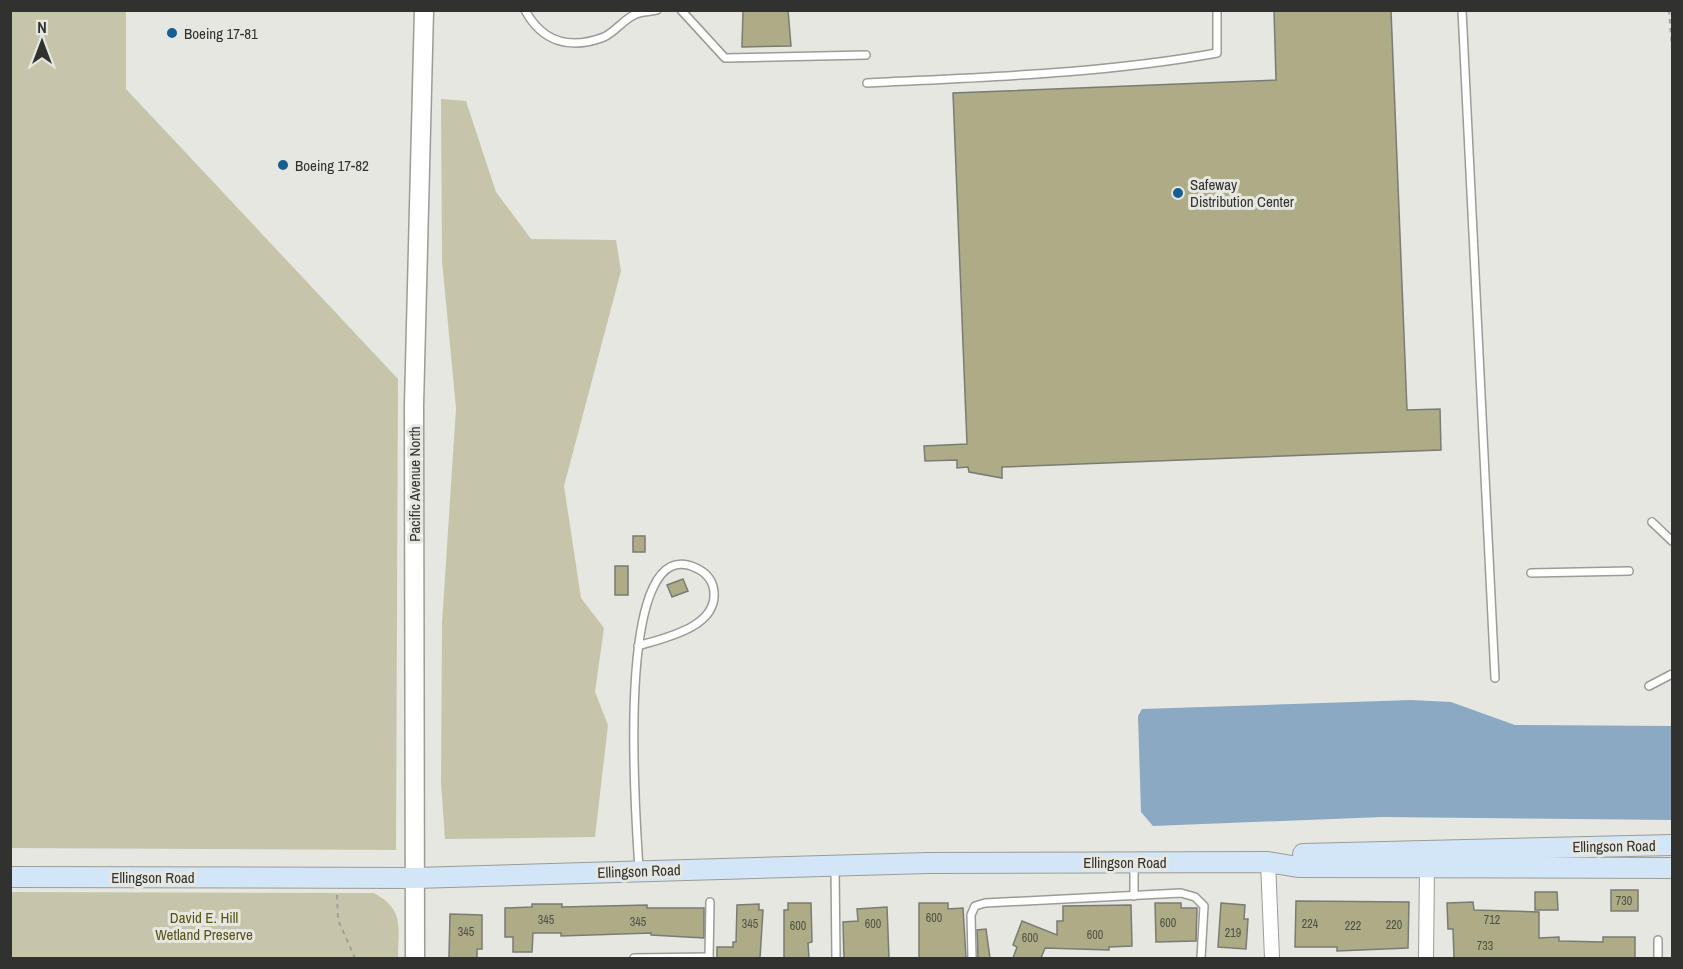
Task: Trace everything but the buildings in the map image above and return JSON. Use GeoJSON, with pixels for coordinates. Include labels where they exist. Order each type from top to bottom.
{"type":"FeatureCollection","features":[{"type":"Feature","properties":{"kind":"main road"},"geometry":{"type":"LineString","coordinates":[[1634,846],[1672,838]]}},
{"type":"Feature","properties":{"kind":"main road","name":"Ellingson Road"},"geometry":{"type":"LineString","coordinates":[[1268,862],[1300,855],[1672,845]]}},
{"type":"Feature","properties":{"kind":"main road","name":"Ellingson Road"},"geometry":{"type":"LineString","coordinates":[[10,877],[415,878],[835,866],[1134,862],[1268,862],[1299,867],[1672,868]]}},
{"type":"Feature","properties":{"kind":"street","name":"Pacific Avenue North"},"geometry":{"type":"LineString","coordinates":[[415,958],[414,405],[424,10]]}},
{"type":"Feature","properties":{"kind":"street"},"geometry":{"type":"LineString","coordinates":[[1268,862],[1272,958]]}},
{"type":"Feature","properties":{"kind":"street"},"geometry":{"type":"LineString","coordinates":[[1426,958],[1427,867]]}},
{"type":"Feature","properties":{"kind":"lane"},"geometry":{"type":"LineString","coordinates":[[525,10],[532,22],[550,40],[579,42],[605,36],[635,14],[657,10]]}},
{"type":"Feature","properties":{"kind":"lane"},"geometry":{"type":"LineString","coordinates":[[681,10],[724,58],[866,55]]}},
{"type":"Feature","properties":{"kind":"lane"},"geometry":{"type":"LineString","coordinates":[[867,83],[1038,75],[1149,65],[1217,54],[1217,10]]}},
{"type":"Feature","properties":{"kind":"lane"},"geometry":{"type":"LineString","coordinates":[[1462,10],[1495,678]]}},
{"type":"Feature","properties":{"kind":"lane"},"geometry":{"type":"LineString","coordinates":[[1652,522],[1672,541]]}},
{"type":"Feature","properties":{"kind":"lane"},"geometry":{"type":"LineString","coordinates":[[638,646],[681,632],[697,624],[709,612],[714,598],[713,585],[706,574],[695,567],[684,565],[671,567],[661,573],[642,615],[638,646],[634,698],[634,786],[639,871]]}},
{"type":"Feature","properties":{"kind":"lane"},"geometry":{"type":"LineString","coordinates":[[1531,573],[1629,571]]}},
{"type":"Feature","properties":{"kind":"lane"},"geometry":{"type":"LineString","coordinates":[[1649,686],[1672,674]]}},
{"type":"Feature","properties":{"kind":"lane"},"geometry":{"type":"LineString","coordinates":[[1134,862],[1134,896]]}},
{"type":"Feature","properties":{"kind":"lane"},"geometry":{"type":"LineString","coordinates":[[835,866],[836,958]]}},
{"type":"Feature","properties":{"kind":"lane"},"geometry":{"type":"LineString","coordinates":[[972,958],[971,915],[975,906],[985,903],[1181,893],[1195,897],[1204,906],[1200,958]]}},
{"type":"Feature","properties":{"kind":"lane"},"geometry":{"type":"LineString","coordinates":[[634,958],[709,958],[710,902]]}},
{"type":"Feature","properties":{"kind":"lane"},"geometry":{"type":"LineString","coordinates":[[1658,940],[1658,958]]}},
{"type":"Feature","properties":{"kind":"path"},"geometry":{"type":"LineString","coordinates":[[1669,10],[1672,49]]}},
{"type":"Feature","properties":{"kind":"path"},"geometry":{"type":"LineString","coordinates":[[338,886],[338,920],[355,958]]}},
{"type":"Feature","properties":{"kind":"green space"},"geometry":{"type":"Polygon","coordinates":[[[11,10],[126,11],[126,89],[398,379],[396,850],[11,848],[11,10]]]}},
{"type":"Feature","properties":{"kind":"green space"},"geometry":{"type":"Polygon","coordinates":[[[441,99],[466,101],[496,192],[531,239],[616,240],[621,271],[564,486],[581,598],[604,628],[595,692],[608,725],[595,837],[445,839],[441,783],[442,623],[456,408],[442,261],[441,99]]]}},
{"type":"Feature","properties":{"kind":"green space","name":"David E. Hill Wetland Preserve"},"geometry":{"type":"Polygon","coordinates":[[[11,892],[374,893],[391,906],[398,920],[398,958],[11,958],[11,892]]]}},
{"type":"Feature","properties":{"kind":"water"},"geometry":{"type":"Polygon","coordinates":[[[1411,700],[1451,702],[1515,725],[1672,726],[1672,820],[1382,817],[1153,826],[1141,812],[1138,716],[1142,709],[1411,700]]]}},
{"type":"Feature","properties":{"kind":"place","name":"Boeing 17-81"},"geometry":{"type":"Point","coordinates":[172,33]}},
{"type":"Feature","properties":{"kind":"place","name":"Boeing 17-82"},"geometry":{"type":"Point","coordinates":[283,165]}},
{"type":"Feature","properties":{"kind":"place","name":"Safeway Distribution Center"},"geometry":{"type":"Point","coordinates":[1178,193]}}]}
